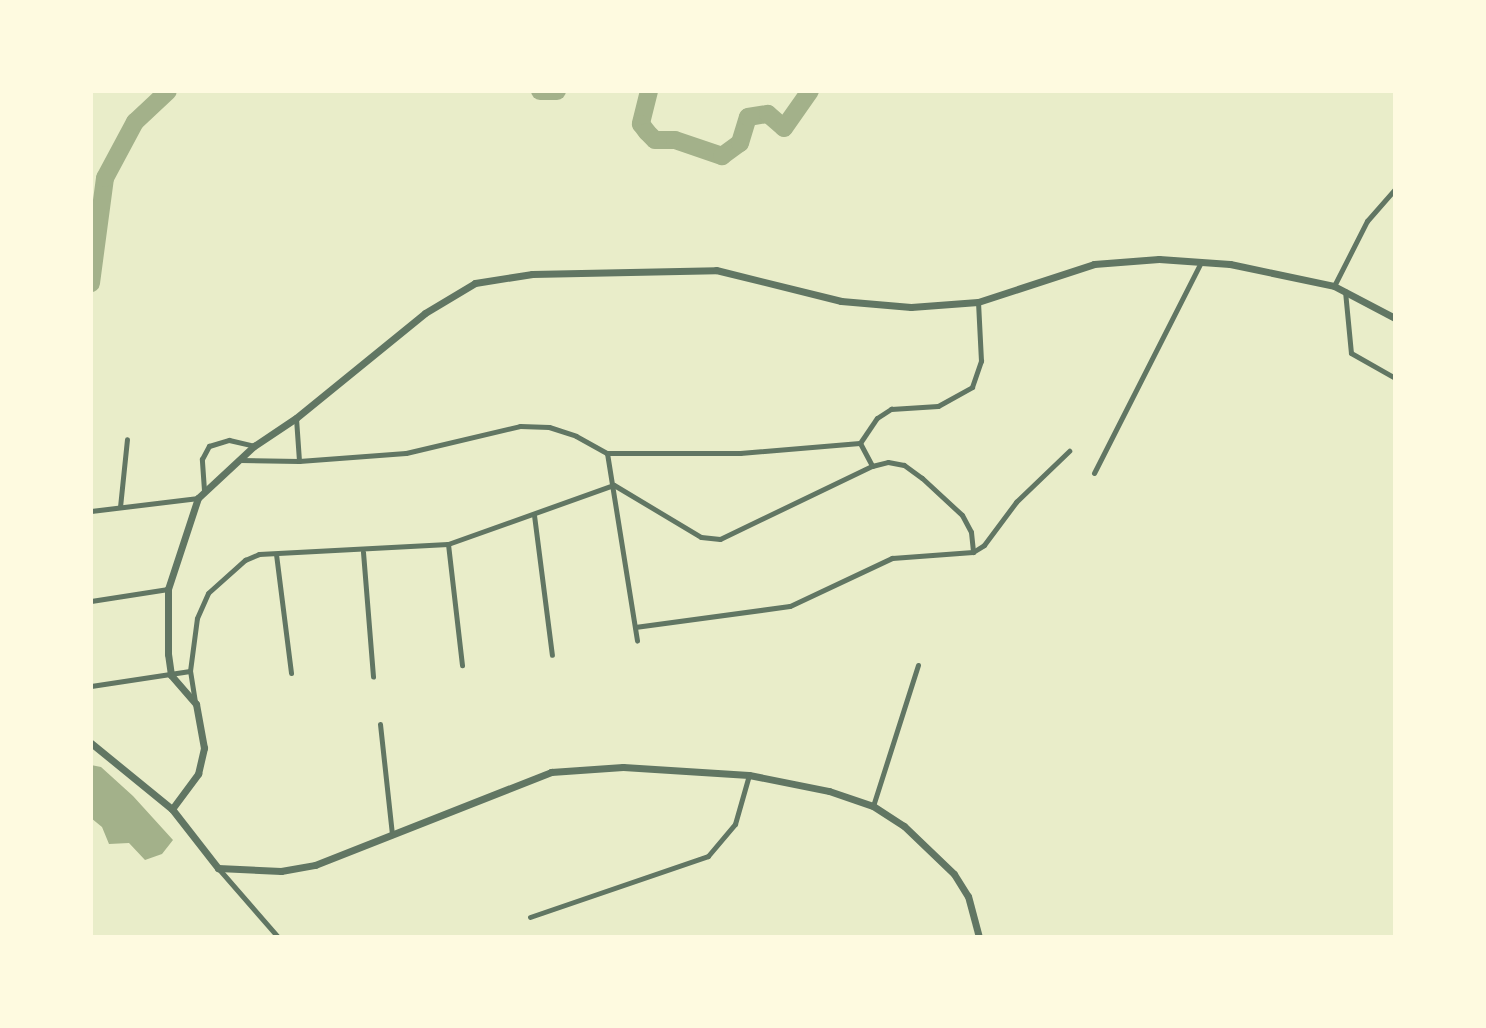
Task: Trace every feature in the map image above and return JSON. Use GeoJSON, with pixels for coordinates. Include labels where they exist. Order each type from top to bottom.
{"type":"FeatureCollection","features":[{"type":"Feature","properties":{"kind":"street"},"geometry":{"type":"LineString","coordinates":[[1334,285],[1367,221],[1395,189]]}},
{"type":"Feature","properties":{"kind":"street"},"geometry":{"type":"LineString","coordinates":[[196,704],[171,675],[168,589],[198,498],[254,446],[296,418],[425,313],[475,283],[500,277],[716,270],[841,301],[911,307],[978,302],[1094,264],[1159,260],[1230,264],[1334,285],[1395,318]]}},
{"type":"Feature","properties":{"kind":"street"},"geometry":{"type":"LineString","coordinates":[[1094,474],[1200,264]]}},
{"type":"Feature","properties":{"kind":"street"},"geometry":{"type":"LineString","coordinates":[[1345,291],[1351,353],[1395,378]]}},
{"type":"Feature","properties":{"kind":"street"},"geometry":{"type":"LineString","coordinates":[[860,443],[877,418],[891,409],[938,406],[972,387],[981,361],[978,302]]}},
{"type":"Feature","properties":{"kind":"street"},"geometry":{"type":"LineString","coordinates":[[296,418],[299,461]]}},
{"type":"Feature","properties":{"kind":"street"},"geometry":{"type":"LineString","coordinates":[[240,460],[299,461],[416,451],[520,426],[548,427],[576,436],[607,453],[740,453],[860,443]]}},
{"type":"Feature","properties":{"kind":"street"},"geometry":{"type":"LineString","coordinates":[[120,507],[127,439]]}},
{"type":"Feature","properties":{"kind":"street"},"geometry":{"type":"LineString","coordinates":[[204,491],[201,458],[209,446],[229,440],[254,446]]}},
{"type":"Feature","properties":{"kind":"street"},"geometry":{"type":"LineString","coordinates":[[860,443],[872,466]]}},
{"type":"Feature","properties":{"kind":"street"},"geometry":{"type":"LineString","coordinates":[[635,627],[790,606],[892,558],[972,552],[984,545],[1016,502],[1069,452]]}},
{"type":"Feature","properties":{"kind":"street"},"geometry":{"type":"LineString","coordinates":[[607,453],[637,640]]}},
{"type":"Feature","properties":{"kind":"street"},"geometry":{"type":"LineString","coordinates":[[614,485],[701,537],[720,539],[872,466],[904,466],[922,478],[962,515],[971,532],[972,552]]}},
{"type":"Feature","properties":{"kind":"street"},"geometry":{"type":"LineString","coordinates":[[172,809],[203,760],[190,671],[192,642],[208,593],[245,560],[276,554],[363,552],[448,544],[614,485]]}},
{"type":"Feature","properties":{"kind":"street"},"geometry":{"type":"LineString","coordinates":[[91,511],[198,498]]}},
{"type":"Feature","properties":{"kind":"street"},"geometry":{"type":"LineString","coordinates":[[534,515],[552,655]]}},
{"type":"Feature","properties":{"kind":"street"},"geometry":{"type":"LineString","coordinates":[[448,544],[462,665]]}},
{"type":"Feature","properties":{"kind":"street"},"geometry":{"type":"LineString","coordinates":[[363,552],[373,677]]}},
{"type":"Feature","properties":{"kind":"street"},"geometry":{"type":"LineString","coordinates":[[276,554],[291,673]]}},
{"type":"Feature","properties":{"kind":"street"},"geometry":{"type":"LineString","coordinates":[[91,601],[168,589]]}},
{"type":"Feature","properties":{"kind":"street"},"geometry":{"type":"LineString","coordinates":[[873,806],[918,666]]}},
{"type":"Feature","properties":{"kind":"street"},"geometry":{"type":"LineString","coordinates":[[91,686],[190,671]]}},
{"type":"Feature","properties":{"kind":"street"},"geometry":{"type":"LineString","coordinates":[[380,723],[392,835]]}},
{"type":"Feature","properties":{"kind":"street"},"geometry":{"type":"LineString","coordinates":[[91,743],[172,809],[218,868],[278,937]]}},
{"type":"Feature","properties":{"kind":"street"},"geometry":{"type":"LineString","coordinates":[[218,868],[248,873],[295,870],[532,779],[583,766],[749,775],[829,791],[873,806],[913,833],[954,874],[968,896],[979,937]]}},
{"type":"Feature","properties":{"kind":"street"},"geometry":{"type":"LineString","coordinates":[[530,917],[708,856],[735,824],[749,775]]}},
{"type":"Feature","properties":{"kind":"shaded area"},"geometry":{"type":"Polygon","coordinates":[[[91,765],[101,767],[133,796],[173,840],[162,854],[145,860],[129,843],[109,844],[102,827],[91,818],[91,765]]]}},
{"type":"Feature","properties":{"kind":"waterway"},"geometry":{"type":"LineString","coordinates":[[91,283],[105,178],[135,122],[168,91]]}},
{"type":"Feature","properties":{"kind":"waterway"},"geometry":{"type":"LineString","coordinates":[[540,91],[557,91]]}},
{"type":"Feature","properties":{"kind":"waterway"},"geometry":{"type":"LineString","coordinates":[[649,91],[641,124],[655,140],[675,140],[722,156],[740,143],[748,117],[768,114],[784,128],[810,91]]}}]}
